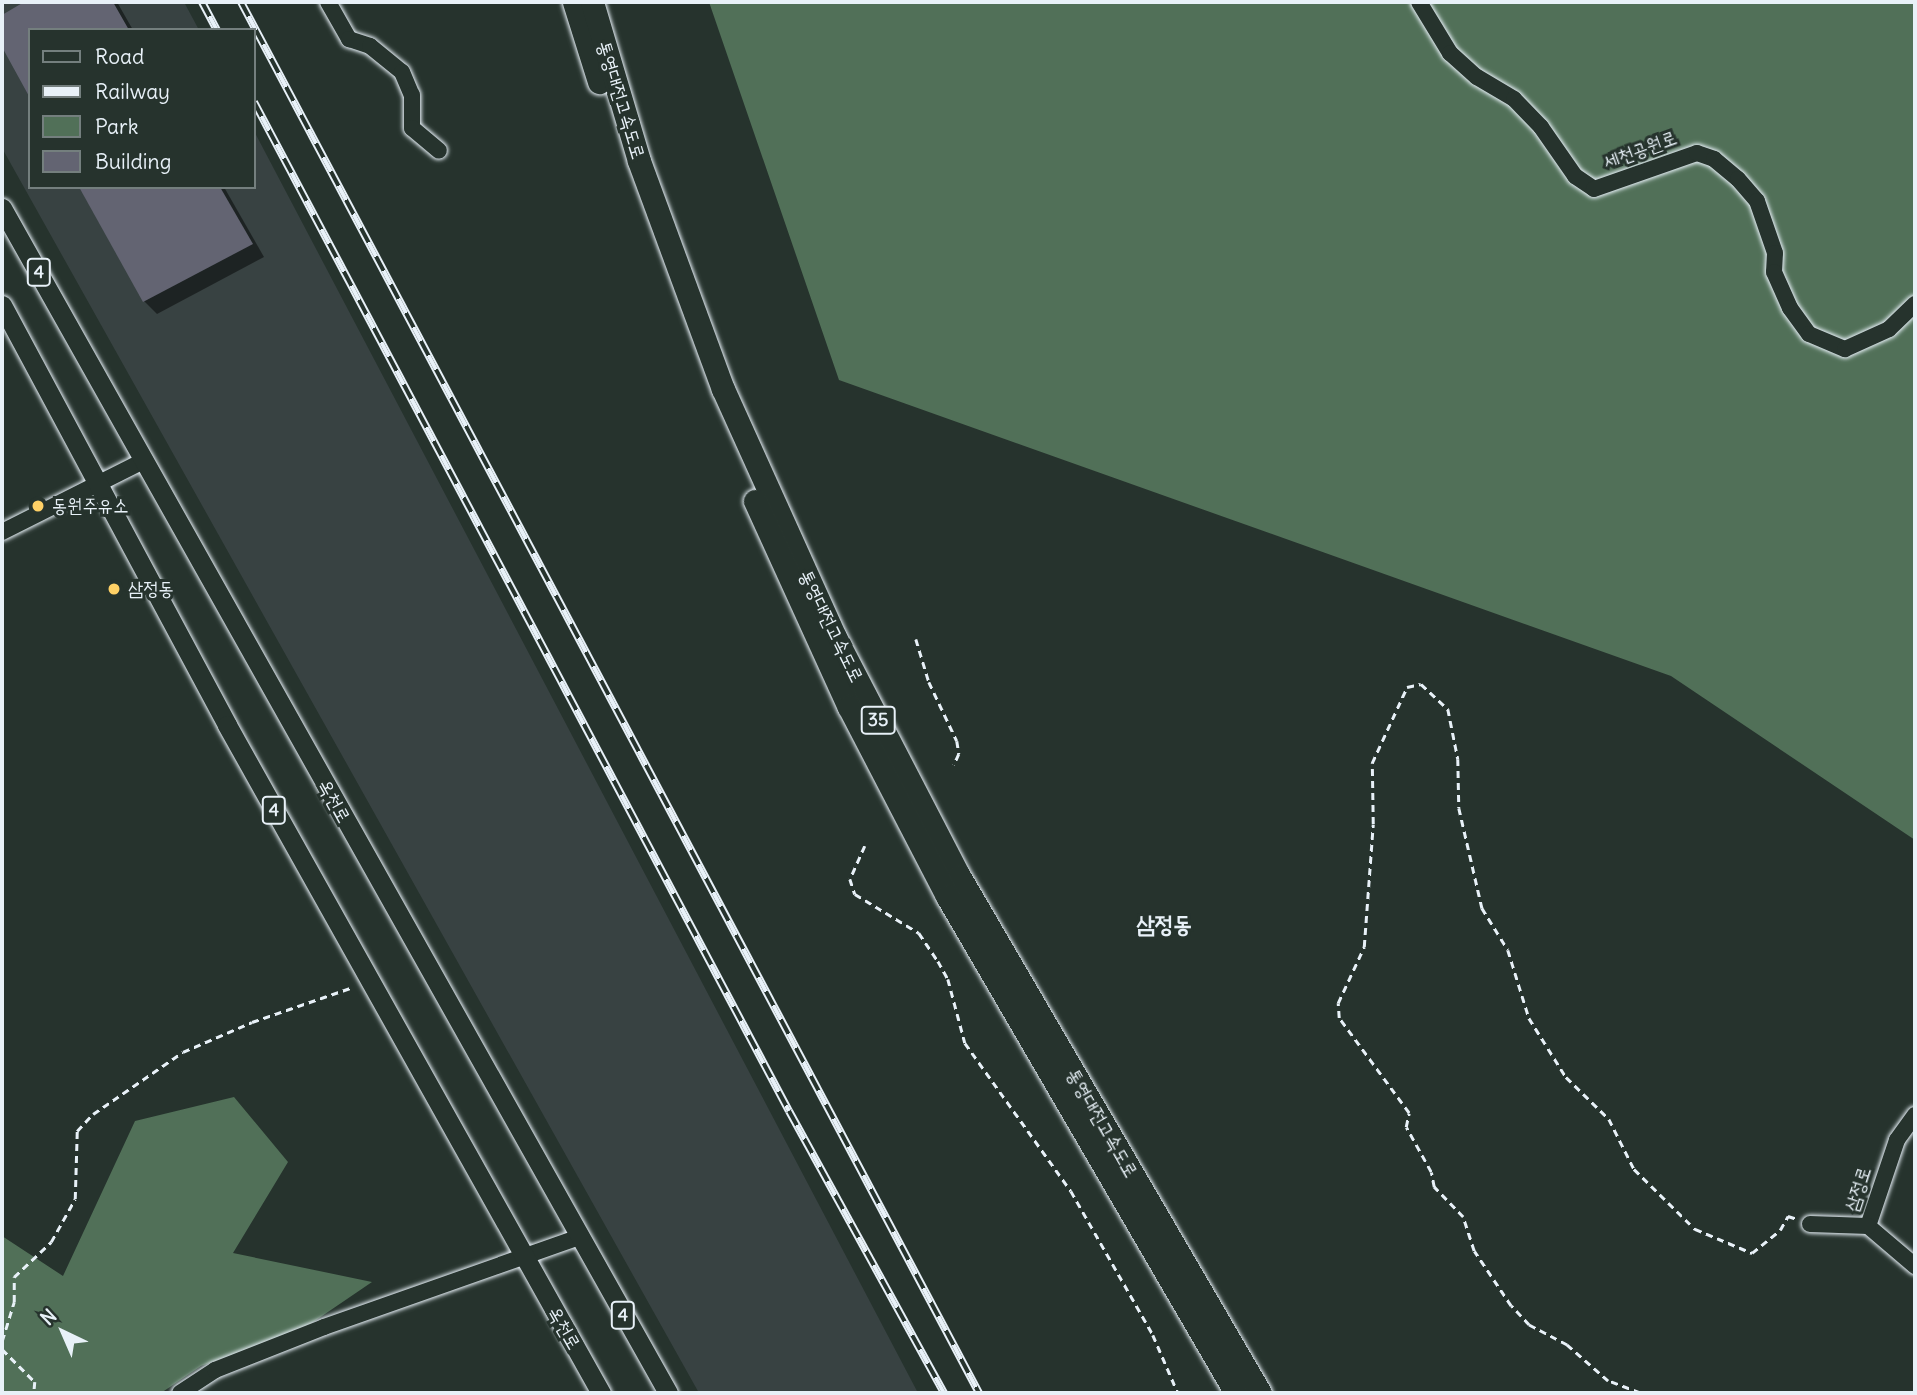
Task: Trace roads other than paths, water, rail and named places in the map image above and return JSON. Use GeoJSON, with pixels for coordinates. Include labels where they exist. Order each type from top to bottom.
{"type":"FeatureCollection","features":[{"type":"Feature","properties":{"kind":"highway","name":"통영대전고속도로"},"geometry":{"type":"LineString","coordinates":[[574,2],[626,169],[694,357],[801,609],[947,896],[1236,1393]]}},
{"type":"Feature","properties":{"kind":"highway","name":"통영대전고속도로"},"geometry":{"type":"LineString","coordinates":[[592,2],[639,160],[723,389],[835,637],[959,876],[1260,1393]]}},
{"type":"Feature","properties":{"kind":"highway"},"geometry":{"type":"LineString","coordinates":[[1128,1207],[1220,1393]]}},
{"type":"Feature","properties":{"kind":"main road","name":"옥천로"},"geometry":{"type":"LineString","coordinates":[[2,208],[668,1393]]}},
{"type":"Feature","properties":{"kind":"main road","name":"옥천로"},"geometry":{"type":"LineString","coordinates":[[2,305],[98,487],[368,979],[601,1393]]}},
{"type":"Feature","properties":{"kind":"street"},"geometry":{"type":"LineString","coordinates":[[328,2],[349,39],[370,46],[402,72],[412,95],[412,128],[439,151]]}},
{"type":"Feature","properties":{"kind":"street","name":"세천공원로"},"geometry":{"type":"LineString","coordinates":[[1419,2],[1450,53],[1477,77],[1514,99],[1541,127],[1575,176],[1594,189],[1697,153],[1714,159],[1738,179],[1757,201],[1775,253],[1774,272],[1790,308],[1809,334],[1844,349],[1889,329],[1915,304]]}},
{"type":"Feature","properties":{"kind":"street"},"geometry":{"type":"LineString","coordinates":[[2,532],[98,487],[145,460]]}},
{"type":"Feature","properties":{"kind":"street","name":"삼정로"},"geometry":{"type":"LineString","coordinates":[[1914,1262],[1868,1226],[1897,1140],[1915,1115]]}},
{"type":"Feature","properties":{"kind":"street"},"geometry":{"type":"LineString","coordinates":[[1810,1224],[1868,1226]]}},
{"type":"Feature","properties":{"kind":"street"},"geometry":{"type":"LineString","coordinates":[[180,1393],[215,1370],[324,1327],[525,1259],[579,1237]]}},
{"type":"Feature","properties":{"kind":"railway"},"geometry":{"type":"LineString","coordinates":[[202,2],[216,28]]}},
{"type":"Feature","properties":{"kind":"railway"},"geometry":{"type":"LineString","coordinates":[[241,2],[255,28]]}},
{"type":"Feature","properties":{"kind":"railway"},"geometry":{"type":"LineString","coordinates":[[256,30],[979,1393]]}},
{"type":"Feature","properties":{"kind":"railway"},"geometry":{"type":"LineString","coordinates":[[256,106],[789,1111],[944,1393]]}},
{"type":"Feature","properties":{"kind":"place","name":"동원주유소"},"geometry":{"type":"Point","coordinates":[38,506]}},
{"type":"Feature","properties":{"kind":"place","name":"삼정동"},"geometry":{"type":"Point","coordinates":[114,589]}},
{"type":"Feature","properties":{"kind":"district","name":"삼정동"},"geometry":{"type":"Point","coordinates":[1164,924]}}]}
